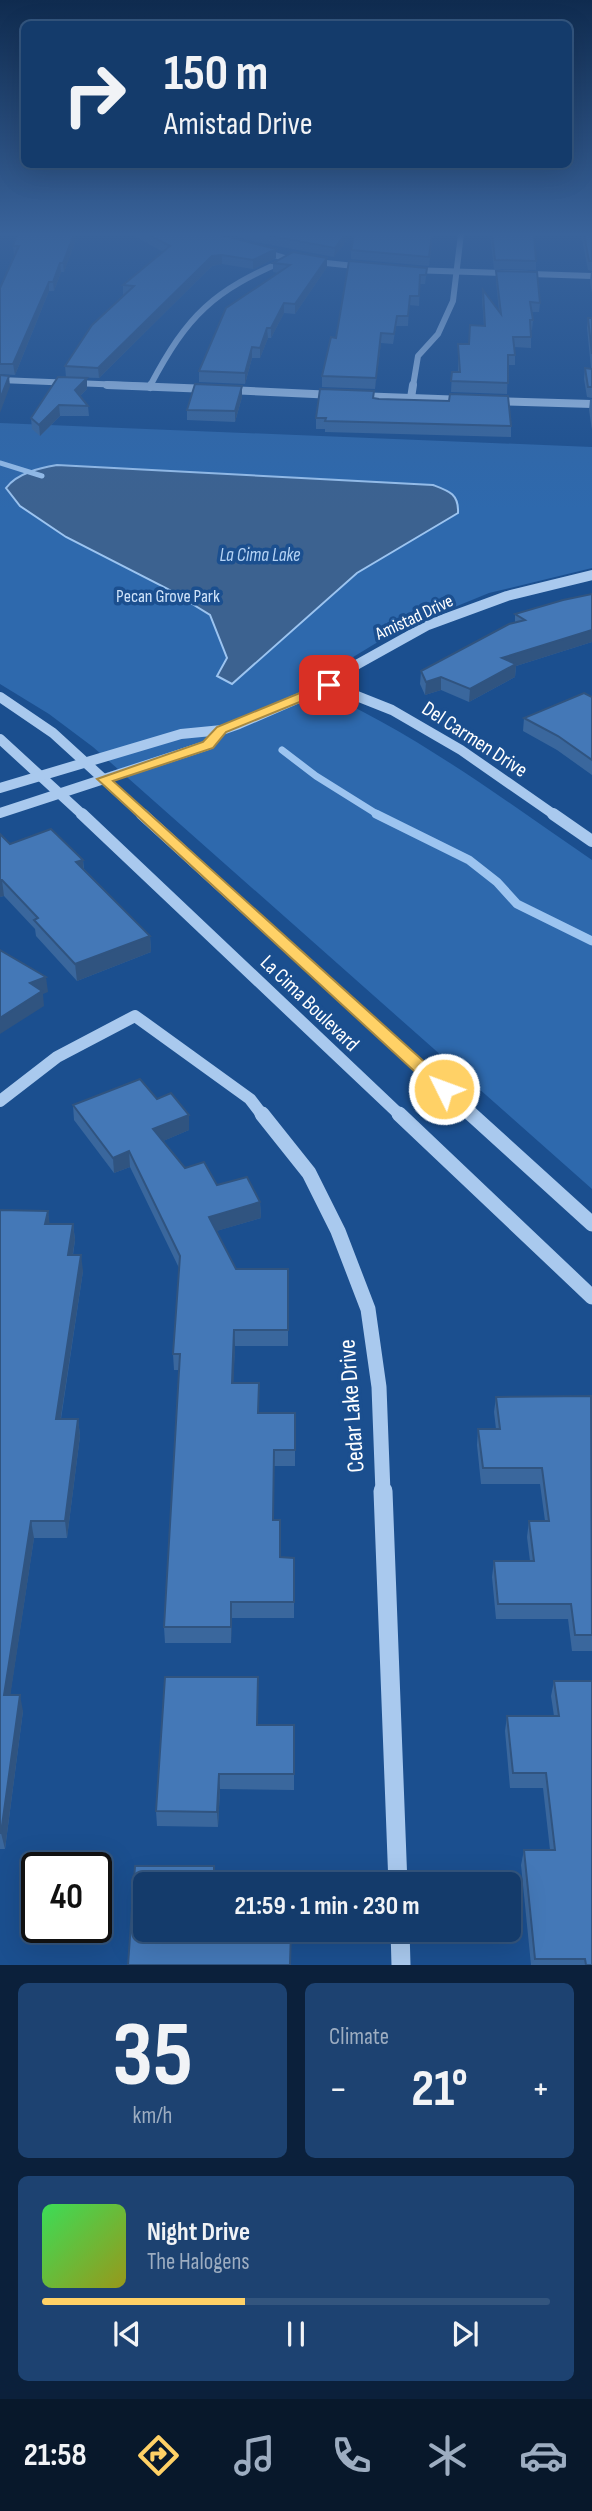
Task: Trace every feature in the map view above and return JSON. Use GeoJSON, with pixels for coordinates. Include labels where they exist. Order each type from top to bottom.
{"type":"FeatureCollection","features":[{"type":"Feature","properties":{"kind":"street"},"geometry":{"type":"LineString","coordinates":[[150,387],[173,341],[184,326]]}},
{"type":"Feature","properties":{"kind":"street"},"geometry":{"type":"LineString","coordinates":[[411,398],[418,356],[442,326]]}},
{"type":"Feature","properties":{"kind":"street"},"geometry":{"type":"LineString","coordinates":[[0,380],[592,404]]}},
{"type":"Feature","properties":{"kind":"street","name":"Amistad Drive"},"geometry":{"type":"LineString","coordinates":[[0,788],[181,734],[222,730],[329,685],[349,669],[428,625],[507,596],[592,575]]}},
{"type":"Feature","properties":{"kind":"street","name":"Del Carmen Drive"},"geometry":{"type":"LineString","coordinates":[[329,685],[392,710],[461,750],[592,841]]}},
{"type":"Feature","properties":{"kind":"street","name":"La Cima Boulevard"},"geometry":{"type":"LineString","coordinates":[[0,697],[53,733],[86,762],[592,1224]]}},
{"type":"Feature","properties":{"kind":"street","name":"Amistad Drive"},"geometry":{"type":"LineString","coordinates":[[0,814],[208,745],[222,730]]}},
{"type":"Feature","properties":{"kind":"street","name":"La Cima Boulevard"},"geometry":{"type":"LineString","coordinates":[[0,739],[61,793],[592,1297]]}},
{"type":"Feature","properties":{"kind":"street","name":"Cedar Lake Drive"},"geometry":{"type":"LineString","coordinates":[[0,1101],[57,1057],[135,1016],[250,1099],[309,1173],[338,1231],[368,1309],[379,1387],[398,1872]]}},
{"type":"Feature","properties":{"kind":"street"},"geometry":{"type":"LineString","coordinates":[[400,1942],[401,1965]]}},
{"type":"Feature","properties":{"kind":"green space","name":"Pecan Grove Park"},"geometry":{"type":"Polygon","coordinates":[[[0,423],[592,447],[592,568],[489,593],[396,631],[307,685],[418,743],[592,860],[592,1189],[93,747],[49,714],[0,684],[0,423]]]}},
{"type":"Feature","properties":{"kind":"water","name":"La Cima Lake"},"geometry":{"type":"Polygon","coordinates":[[[57,465],[433,485],[455,497],[458,513],[357,573],[232,684],[217,676],[227,658],[210,615],[168,589],[66,537],[20,506],[6,488],[22,475],[57,465]]]}},
{"type":"Feature","properties":{"kind":"building"},"geometry":{"type":"Polygon","coordinates":[[[0,326],[30,326],[13,364],[0,364],[0,326]]]}},
{"type":"Feature","properties":{"kind":"building"},"geometry":{"type":"Polygon","coordinates":[[[92,326],[141,326],[98,368],[65,366],[92,326]]]}},
{"type":"Feature","properties":{"kind":"building"},"geometry":{"type":"Polygon","coordinates":[[[218,326],[272,326],[267,328],[260,348],[252,347],[245,373],[199,371],[218,326]]]}},
{"type":"Feature","properties":{"kind":"building"},"geometry":{"type":"Polygon","coordinates":[[[338,326],[395,326],[394,334],[381,333],[376,378],[322,376],[331,337],[336,338],[338,326]]]}},
{"type":"Feature","properties":{"kind":"building"},"geometry":{"type":"Polygon","coordinates":[[[470,326],[530,326],[531,337],[513,337],[515,355],[508,355],[508,383],[451,381],[452,372],[460,372],[458,344],[469,344],[470,326]]]}},
{"type":"Feature","properties":{"kind":"building"},"geometry":{"type":"Polygon","coordinates":[[[589,326],[592,326],[592,354],[589,326]]]}},
{"type":"Feature","properties":{"kind":"building"},"geometry":{"type":"Polygon","coordinates":[[[585,368],[592,369],[592,387],[588,387],[585,368]]]}},
{"type":"Feature","properties":{"kind":"building"},"geometry":{"type":"Polygon","coordinates":[[[0,375],[9,376],[0,399],[0,375]]]}},
{"type":"Feature","properties":{"kind":"building"},"geometry":{"type":"Polygon","coordinates":[[[58,377],[87,378],[75,390],[88,406],[59,405],[39,425],[31,418],[58,377]]]}},
{"type":"Feature","properties":{"kind":"building"},"geometry":{"type":"Polygon","coordinates":[[[195,384],[242,386],[235,411],[187,410],[195,384]]]}},
{"type":"Feature","properties":{"kind":"building"},"geometry":{"type":"Polygon","coordinates":[[[320,389],[374,391],[373,398],[379,399],[449,401],[450,394],[508,396],[511,426],[325,421],[326,418],[316,418],[320,389]]]}},
{"type":"Feature","properties":{"kind":"building"},"geometry":{"type":"Polygon","coordinates":[[[592,594],[592,630],[502,658],[516,664],[470,689],[441,677],[426,682],[421,671],[509,624],[525,620],[515,614],[592,594]]]}},
{"type":"Feature","properties":{"kind":"building"},"geometry":{"type":"Polygon","coordinates":[[[584,693],[592,697],[592,760],[558,736],[524,718],[584,693]]]}},
{"type":"Feature","properties":{"kind":"building"},"geometry":{"type":"Polygon","coordinates":[[[51,829],[83,860],[76,862],[150,936],[75,964],[34,920],[38,918],[0,880],[0,834],[10,844],[51,829]]]}},
{"type":"Feature","properties":{"kind":"building"},"geometry":{"type":"Polygon","coordinates":[[[0,950],[46,977],[30,983],[42,991],[0,1018],[0,950]]]}},
{"type":"Feature","properties":{"kind":"building"},"geometry":{"type":"Polygon","coordinates":[[[140,1079],[157,1099],[171,1093],[189,1115],[153,1129],[185,1168],[204,1162],[217,1185],[247,1177],[260,1202],[209,1217],[236,1269],[288,1269],[288,1330],[234,1330],[232,1383],[259,1383],[258,1413],[295,1413],[295,1450],[274,1450],[273,1520],[280,1520],[280,1557],[294,1558],[294,1602],[231,1602],[231,1627],[164,1627],[180,1354],[173,1354],[180,1256],[129,1151],[113,1158],[73,1105],[140,1079]]]}},
{"type":"Feature","properties":{"kind":"building"},"geometry":{"type":"Polygon","coordinates":[[[0,1210],[48,1211],[45,1224],[73,1224],[68,1255],[81,1255],[56,1419],[78,1419],[65,1521],[31,1521],[4,1695],[20,1695],[1,1833],[0,1833],[0,1210]]]}},
{"type":"Feature","properties":{"kind":"building"},"geometry":{"type":"Polygon","coordinates":[[[591,1396],[592,1635],[575,1635],[571,1604],[498,1604],[494,1561],[534,1561],[529,1521],[549,1521],[542,1468],[483,1468],[478,1429],[500,1429],[496,1397],[591,1396]]]}},
{"type":"Feature","properties":{"kind":"building"},"geometry":{"type":"Polygon","coordinates":[[[165,1677],[258,1677],[257,1725],[294,1725],[294,1774],[219,1774],[217,1812],[156,1811],[165,1677]]]}},
{"type":"Feature","properties":{"kind":"building"},"geometry":{"type":"Polygon","coordinates":[[[554,1681],[592,1681],[592,1965],[586,1965],[585,1959],[535,1959],[524,1850],[555,1850],[546,1773],[513,1773],[507,1716],[559,1716],[554,1681]]]}},
{"type":"Feature","properties":{"kind":"building"},"geometry":{"type":"Polygon","coordinates":[[[135,1866],[214,1866],[214,1872],[135,1872],[135,1866]]]}},
{"type":"Feature","properties":{"kind":"building"},"geometry":{"type":"Polygon","coordinates":[[[133,1894],[133,1942],[291,1942],[290,1965],[128,1965],[133,1894]]]}},
{"type":"Feature","properties":{"kind":"waterway"},"geometry":{"type":"LineString","coordinates":[[0,463],[42,476]]}},
{"type":"Feature","properties":{"kind":"waterway"},"geometry":{"type":"LineString","coordinates":[[282,750],[316,776],[380,816]]}},
{"type":"Feature","properties":{"kind":"waterway"},"geometry":{"type":"LineString","coordinates":[[376,814],[380,816]]}},
{"type":"Feature","properties":{"kind":"waterway"},"geometry":{"type":"LineString","coordinates":[[380,816],[469,860],[497,882],[517,904],[592,941]]}},
{"type":"Feature","properties":{"kind":"route"},"geometry":{"type":"LineString","coordinates":[[329,685],[222,730],[208,745],[104,779],[444,1089]]}}]}
